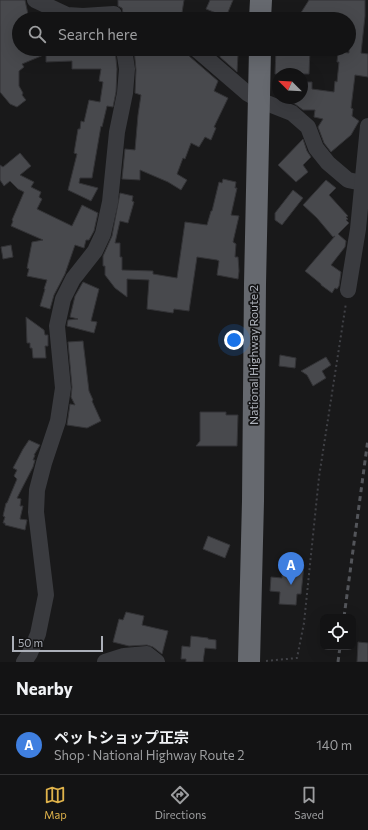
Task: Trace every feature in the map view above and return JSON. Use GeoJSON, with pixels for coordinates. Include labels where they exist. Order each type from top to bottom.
{"type":"FeatureCollection","features":[{"type":"Feature","properties":{"kind":"highway"},"geometry":{"type":"LineString","coordinates":[[260,0],[260,12]]}},
{"type":"Feature","properties":{"kind":"highway","name":"National Highway Route 2"},"geometry":{"type":"LineString","coordinates":[[256,661],[253,501],[255,284],[260,56]]}},
{"type":"Feature","properties":{"kind":"street"},"geometry":{"type":"LineString","coordinates":[[35,0],[61,12]]}},
{"type":"Feature","properties":{"kind":"street"},"geometry":{"type":"LineString","coordinates":[[32,659],[46,595],[36,512],[37,490],[58,421],[63,388],[57,326],[64,299],[73,279],[95,251],[103,234],[110,202],[117,132],[126,93],[127,68],[125,56]]}},
{"type":"Feature","properties":{"kind":"street"},"geometry":{"type":"LineString","coordinates":[[204,56],[247,93],[259,100],[292,113],[308,128],[316,148],[328,163],[348,180],[362,183]]}},
{"type":"Feature","properties":{"kind":"street"},"geometry":{"type":"LineString","coordinates":[[348,290],[358,229],[368,126]]}},
{"type":"Feature","properties":{"kind":"street"},"geometry":{"type":"LineString","coordinates":[[106,662],[124,656],[147,654],[157,662]]}},
{"type":"Feature","properties":{"kind":"path"},"geometry":{"type":"LineString","coordinates":[[256,661],[297,658],[304,623],[318,477],[348,290]]}},
{"type":"Feature","properties":{"kind":"building"},"geometry":{"type":"Polygon","coordinates":[[[0,0],[25,0],[28,12],[12,12],[12,56],[41,56],[22,64],[24,67],[19,71],[19,86],[23,93],[22,95],[26,100],[17,107],[10,104],[0,92],[0,0]]]}},
{"type":"Feature","properties":{"kind":"building"},"geometry":{"type":"Polygon","coordinates":[[[118,0],[184,0],[182,12],[123,12],[122,8],[118,6],[118,0]]]}},
{"type":"Feature","properties":{"kind":"building"},"geometry":{"type":"Polygon","coordinates":[[[210,0],[233,0],[228,12],[214,12],[206,9],[210,0]]]}},
{"type":"Feature","properties":{"kind":"building"},"geometry":{"type":"Polygon","coordinates":[[[309,0],[365,0],[365,16],[361,53],[368,54],[368,77],[355,75],[351,108],[353,109],[352,116],[359,121],[351,135],[331,152],[324,143],[318,127],[323,119],[314,117],[315,110],[303,110],[295,104],[308,104],[308,82],[312,82],[312,89],[334,92],[335,81],[337,82],[339,62],[337,62],[338,56],[356,56],[356,12],[301,12],[309,0]]]}},
{"type":"Feature","properties":{"kind":"building"},"geometry":{"type":"Polygon","coordinates":[[[46,56],[116,56],[116,92],[113,107],[107,106],[102,127],[101,126],[92,178],[80,178],[79,183],[98,188],[91,201],[68,190],[77,154],[74,153],[78,129],[80,129],[81,121],[84,122],[89,100],[100,102],[103,82],[99,81],[101,69],[72,69],[72,61],[46,62],[46,56]]]}},
{"type":"Feature","properties":{"kind":"building"},"geometry":{"type":"Polygon","coordinates":[[[135,56],[189,56],[218,81],[214,91],[228,98],[214,127],[216,128],[211,140],[205,137],[199,147],[191,143],[185,159],[183,158],[177,174],[187,180],[181,190],[168,182],[140,170],[140,180],[122,179],[125,149],[135,150],[141,95],[135,93],[136,70],[135,56]]]}},
{"type":"Feature","properties":{"kind":"building"},"geometry":{"type":"Polygon","coordinates":[[[238,56],[237,72],[220,57],[238,56]]]}},
{"type":"Feature","properties":{"kind":"building"},"geometry":{"type":"Polygon","coordinates":[[[276,56],[310,56],[309,74],[308,68],[275,68],[276,56]]]}},
{"type":"Feature","properties":{"kind":"building"},"geometry":{"type":"Polygon","coordinates":[[[303,139],[307,151],[311,157],[303,165],[308,172],[296,182],[278,165],[303,139]]]}},
{"type":"Feature","properties":{"kind":"building"},"geometry":{"type":"Polygon","coordinates":[[[20,153],[31,166],[20,175],[34,182],[31,187],[41,192],[39,197],[42,199],[37,209],[72,226],[82,205],[98,213],[94,231],[89,240],[86,240],[84,248],[75,245],[65,274],[54,295],[50,309],[40,306],[47,280],[27,276],[32,242],[43,240],[11,226],[12,220],[24,192],[18,189],[10,181],[4,186],[0,180],[0,165],[3,167],[20,153]]]}},
{"type":"Feature","properties":{"kind":"building"},"geometry":{"type":"Polygon","coordinates":[[[223,179],[236,182],[235,188],[237,188],[231,215],[239,216],[233,242],[236,244],[235,257],[238,257],[238,279],[217,275],[219,261],[197,257],[189,311],[174,309],[173,313],[147,309],[149,280],[127,279],[127,297],[115,288],[105,275],[103,256],[112,236],[120,193],[133,196],[132,201],[134,202],[128,223],[120,221],[115,243],[120,243],[122,270],[153,271],[153,274],[177,278],[185,222],[207,225],[219,182],[222,183],[223,179]]]}},
{"type":"Feature","properties":{"kind":"building"},"geometry":{"type":"Polygon","coordinates":[[[326,180],[336,188],[329,195],[348,216],[346,217],[348,219],[346,220],[349,223],[338,234],[346,241],[345,247],[331,265],[341,272],[339,286],[337,289],[335,288],[332,293],[305,271],[335,236],[333,237],[317,218],[303,205],[326,180]]]}},
{"type":"Feature","properties":{"kind":"building"},"geometry":{"type":"Polygon","coordinates":[[[293,190],[303,198],[282,225],[275,220],[275,213],[293,190]]]}},
{"type":"Feature","properties":{"kind":"building"},"geometry":{"type":"Polygon","coordinates":[[[11,245],[13,257],[3,259],[1,247],[11,245]]]}},
{"type":"Feature","properties":{"kind":"building"},"geometry":{"type":"Polygon","coordinates":[[[83,282],[99,289],[91,321],[97,322],[94,333],[67,326],[68,320],[78,319],[70,317],[75,296],[83,282]]]}},
{"type":"Feature","properties":{"kind":"building"},"geometry":{"type":"Polygon","coordinates":[[[26,317],[44,330],[45,335],[48,335],[48,346],[45,346],[46,358],[33,358],[30,343],[27,343],[26,317]]]}},
{"type":"Feature","properties":{"kind":"building"},"geometry":{"type":"Polygon","coordinates":[[[83,341],[89,391],[101,421],[87,428],[67,425],[70,404],[75,405],[71,397],[72,387],[68,342],[83,341]]]}},
{"type":"Feature","properties":{"kind":"building"},"geometry":{"type":"Polygon","coordinates":[[[280,355],[296,358],[295,368],[279,366],[280,355]]]}},
{"type":"Feature","properties":{"kind":"building"},"geometry":{"type":"Polygon","coordinates":[[[326,357],[331,365],[322,371],[326,378],[313,386],[307,375],[301,371],[326,357]]]}},
{"type":"Feature","properties":{"kind":"building"},"geometry":{"type":"Polygon","coordinates":[[[200,412],[226,412],[226,415],[238,415],[237,446],[196,446],[200,441],[200,412]]]}},
{"type":"Feature","properties":{"kind":"building"},"geometry":{"type":"Polygon","coordinates":[[[29,440],[40,445],[34,455],[33,460],[35,460],[33,467],[17,498],[21,499],[20,506],[23,506],[20,519],[27,520],[25,530],[5,525],[5,523],[3,523],[5,517],[3,516],[6,503],[17,479],[14,476],[17,470],[13,468],[29,440]]]}},
{"type":"Feature","properties":{"kind":"building"},"geometry":{"type":"Polygon","coordinates":[[[208,536],[230,545],[225,558],[203,549],[208,536]]]}},
{"type":"Feature","properties":{"kind":"building"},"geometry":{"type":"Polygon","coordinates":[[[304,565],[301,594],[297,594],[296,605],[279,604],[280,592],[270,591],[271,577],[282,578],[282,575],[289,575],[290,569],[304,565]]]}},
{"type":"Feature","properties":{"kind":"building"},"geometry":{"type":"Polygon","coordinates":[[[126,612],[144,616],[142,625],[168,631],[162,654],[153,647],[147,645],[129,646],[113,642],[119,619],[123,620],[126,612]]]}},
{"type":"Feature","properties":{"kind":"building"},"geometry":{"type":"Polygon","coordinates":[[[191,636],[216,640],[216,649],[205,648],[203,662],[186,662],[186,659],[181,659],[182,646],[190,647],[191,636]]]}},
{"type":"Feature","properties":{"kind":"building"},"geometry":{"type":"Polygon","coordinates":[[[358,642],[368,643],[368,662],[357,662],[358,642]]]}},
{"type":"Feature","properties":{"kind":"railway"},"geometry":{"type":"LineString","coordinates":[[344,614],[368,439]]}},
{"type":"Feature","properties":{"kind":"railway"},"geometry":{"type":"LineString","coordinates":[[338,662],[340,650]]}},
{"type":"Feature","properties":{"kind":"place","name":"ペットショップ正宗"},"geometry":{"type":"Point","coordinates":[291,585]}}]}
